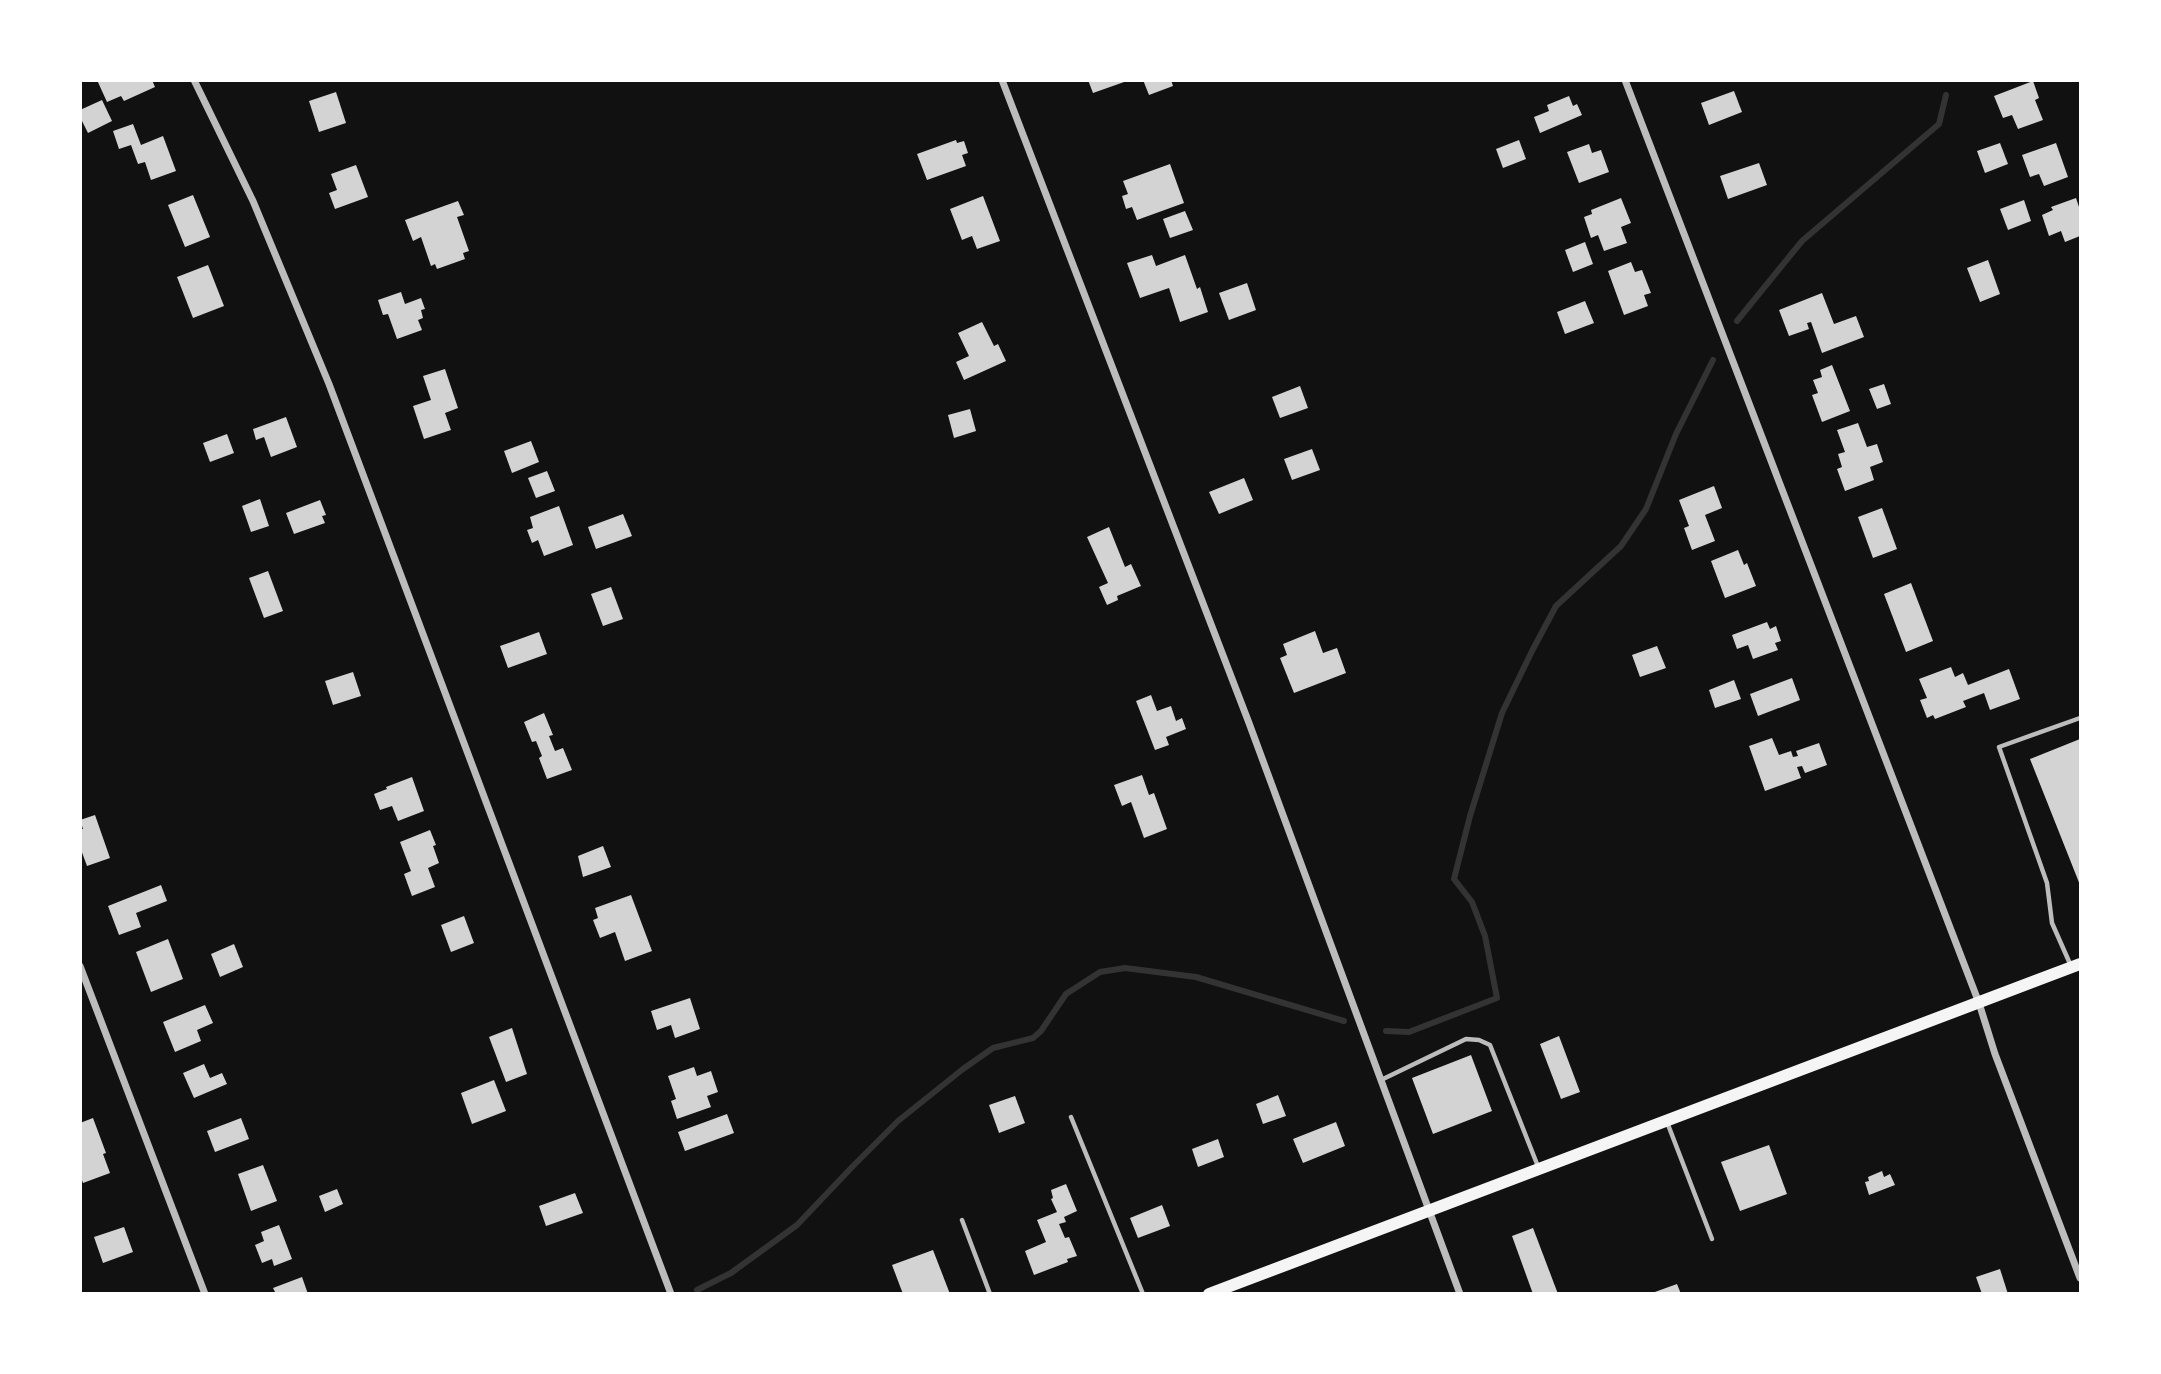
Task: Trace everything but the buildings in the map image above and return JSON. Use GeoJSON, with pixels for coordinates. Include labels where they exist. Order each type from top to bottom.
{"type":"FeatureCollection","features":[{"type":"Feature","properties":{"kind":"main road"},"geometry":{"type":"LineString","coordinates":[[1209,1293],[2076,966]]}},
{"type":"Feature","properties":{"kind":"street"},"geometry":{"type":"LineString","coordinates":[[194,80],[253,201],[329,384],[671,1293]]}},
{"type":"Feature","properties":{"kind":"street"},"geometry":{"type":"LineString","coordinates":[[1002,80],[1253,735],[1460,1293]]}},
{"type":"Feature","properties":{"kind":"street"},"geometry":{"type":"LineString","coordinates":[[1625,80],[1979,1003],[1995,1054],[2081,1278]]}},
{"type":"Feature","properties":{"kind":"street"},"geometry":{"type":"LineString","coordinates":[[80,967],[205,1293]]}},
{"type":"Feature","properties":{"kind":"lane"},"geometry":{"type":"LineString","coordinates":[[2076,966],[2052,923],[2047,883],[1999,747],[2081,718]]}},
{"type":"Feature","properties":{"kind":"lane"},"geometry":{"type":"LineString","coordinates":[[1381,1080],[1465,1038],[1490,1045],[1539,1170]]}},
{"type":"Feature","properties":{"kind":"lane"},"geometry":{"type":"LineString","coordinates":[[1072,1117],[1143,1293]]}},
{"type":"Feature","properties":{"kind":"lane"},"geometry":{"type":"LineString","coordinates":[[1667,1121],[1712,1239]]}},
{"type":"Feature","properties":{"kind":"lane"},"geometry":{"type":"LineString","coordinates":[[962,1220],[990,1293]]}},
{"type":"Feature","properties":{"kind":"waterway"},"geometry":{"type":"LineString","coordinates":[[1737,321],[1802,241],[1939,124],[1946,95]]}},
{"type":"Feature","properties":{"kind":"waterway"},"geometry":{"type":"LineString","coordinates":[[1386,1031],[1409,1032],[1497,998],[1485,936],[1472,902],[1454,879],[1470,816],[1502,713],[1556,606],[1621,546],[1646,509],[1676,434],[1713,360]]}},
{"type":"Feature","properties":{"kind":"waterway"},"geometry":{"type":"LineString","coordinates":[[697,1290],[731,1273],[797,1225],[898,1121],[993,1048],[1033,1038],[1041,1031],[1066,994],[1100,972],[1125,968],[1196,977],[1344,1021]]}}]}
